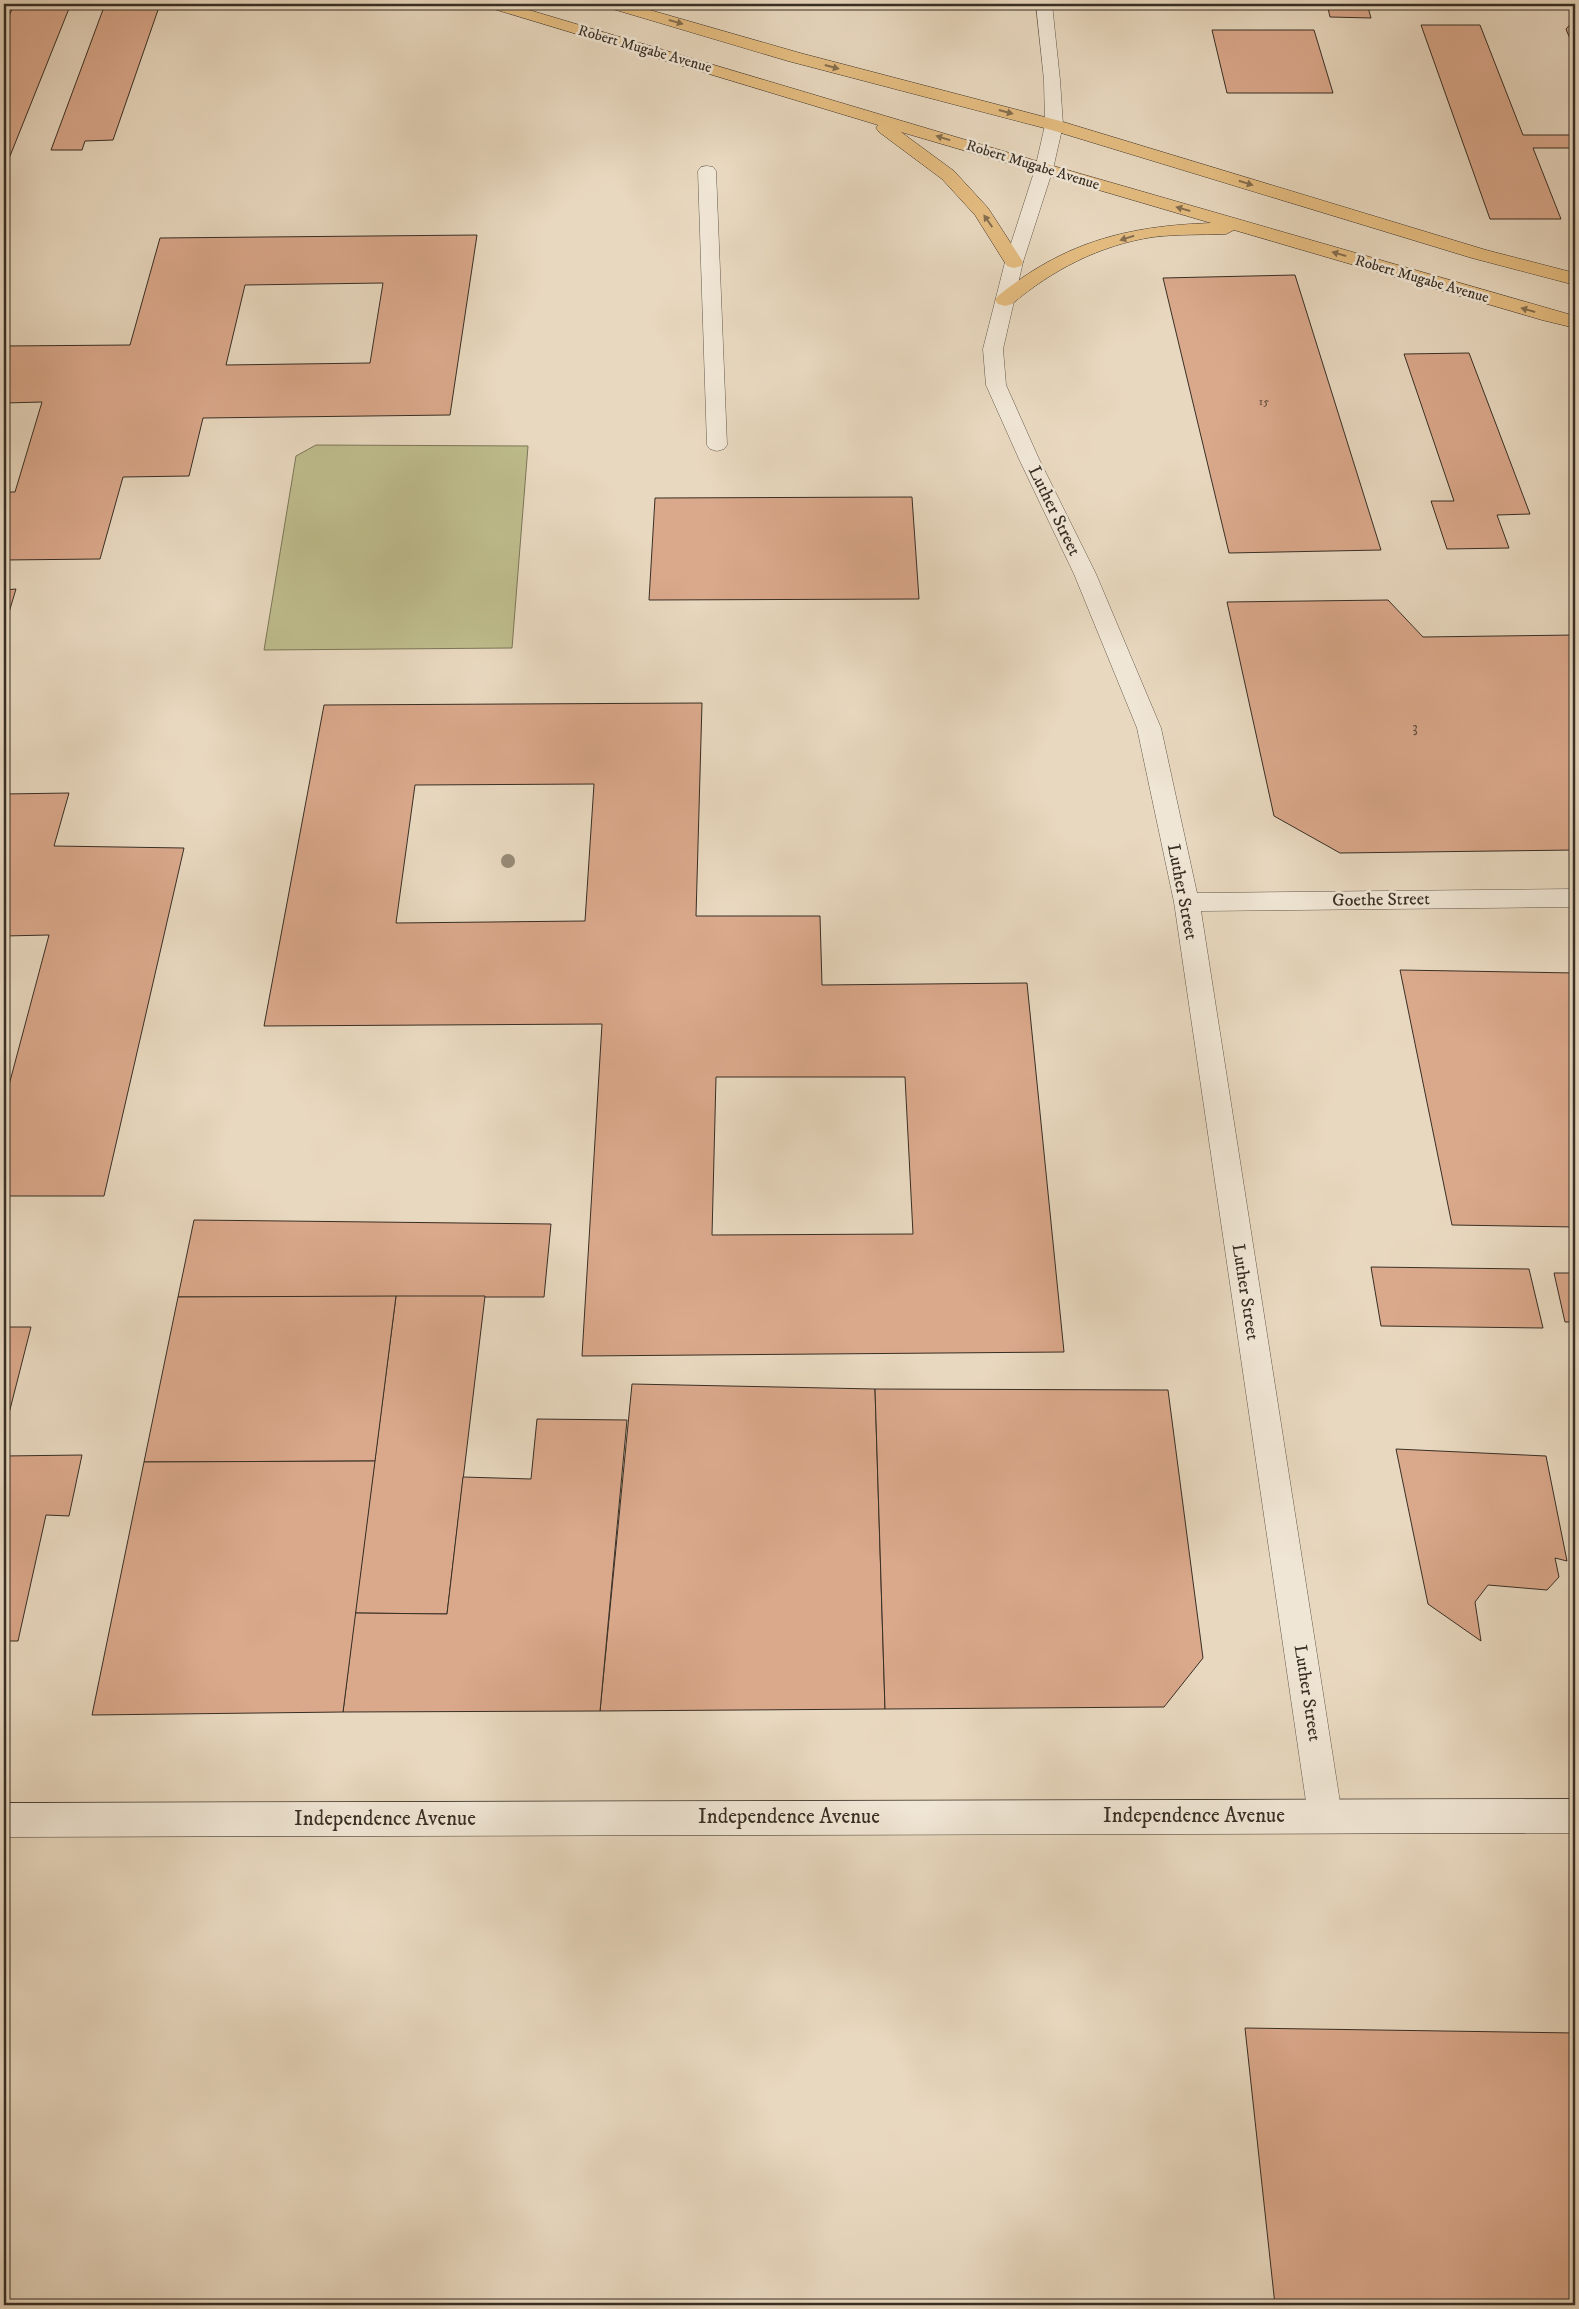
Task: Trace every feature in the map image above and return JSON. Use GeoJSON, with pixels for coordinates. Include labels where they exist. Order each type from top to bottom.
{"type":"FeatureCollection","features":[{"type":"Feature","properties":{"kind":"main road","name":"Robert Mugabe Avenue"},"geometry":{"type":"LineString","coordinates":[[493,4],[1044,169],[1548,316],[1575,322]]}},
{"type":"Feature","properties":{"kind":"main road","name":"Robert Mugabe Avenue"},"geometry":{"type":"LineString","coordinates":[[612,4],[794,57],[1054,125],[1479,254],[1575,278]]}},
{"type":"Feature","properties":{"kind":"main road"},"geometry":{"type":"LineString","coordinates":[[660,4],[756,31],[794,57]]}},
{"type":"Feature","properties":{"kind":"main road"},"geometry":{"type":"LineString","coordinates":[[865,114],[948,175],[982,212],[1014,262]]}},
{"type":"Feature","properties":{"kind":"main road"},"geometry":{"type":"LineString","coordinates":[[1005,300],[1027,280],[1079,252],[1143,233],[1245,227]]}},
{"type":"Feature","properties":{"kind":"street","name":"Luther Street"},"geometry":{"type":"LineString","coordinates":[[1044,4],[1052,80],[1054,125],[1044,169],[1014,262],[993,349],[996,385],[1029,459],[1085,574],[1149,728],[1186,902],[1326,1815]]}},
{"type":"Feature","properties":{"kind":"street"},"geometry":{"type":"LineString","coordinates":[[707,172],[717,445]]}},
{"type":"Feature","properties":{"kind":"street","name":"Goethe Street"},"geometry":{"type":"LineString","coordinates":[[1186,902],[1575,898]]}},
{"type":"Feature","properties":{"kind":"street","name":"Independence Avenue"},"geometry":{"type":"LineString","coordinates":[[4,1820],[1326,1815],[1575,1816]]}},
{"type":"Feature","properties":{"kind":"shaded area"},"geometry":{"type":"Polygon","coordinates":[[[316,445],[528,446],[512,648],[264,650],[296,456],[316,445]]]}},
{"type":"Feature","properties":{"kind":"building"},"geometry":{"type":"Polygon","coordinates":[[[1327,4],[1367,4],[1371,18],[1330,17],[1327,4]]]}},
{"type":"Feature","properties":{"kind":"building"},"geometry":{"type":"Polygon","coordinates":[[[70,6],[4,171],[4,27],[13,7],[70,6]]]}},
{"type":"Feature","properties":{"kind":"building"},"geometry":{"type":"Polygon","coordinates":[[[104,7],[159,7],[113,140],[85,141],[82,150],[51,150],[104,7]]]}},
{"type":"Feature","properties":{"kind":"building"},"geometry":{"type":"Polygon","coordinates":[[[1575,19],[1575,51],[1566,29],[1575,19]]]}},
{"type":"Feature","properties":{"kind":"building"},"geometry":{"type":"Polygon","coordinates":[[[1421,25],[1480,25],[1523,135],[1575,135],[1575,148],[1533,148],[1561,219],[1490,219],[1421,25]]]}},
{"type":"Feature","properties":{"kind":"building"},"geometry":{"type":"Polygon","coordinates":[[[1212,30],[1314,30],[1333,93],[1227,93],[1212,30]]]}},
{"type":"Feature","properties":{"kind":"building"},"geometry":{"type":"Polygon","coordinates":[[[477,235],[450,415],[203,418],[189,476],[123,477],[100,559],[4,560],[4,492],[15,492],[42,402],[4,403],[4,346],[130,345],[160,238],[477,235]],[[383,283],[245,285],[226,365],[370,363],[383,283]]]}},
{"type":"Feature","properties":{"kind":"building"},"geometry":{"type":"Polygon","coordinates":[[[1295,275],[1381,550],[1229,553],[1163,278],[1295,275]]]}},
{"type":"Feature","properties":{"kind":"building"},"geometry":{"type":"Polygon","coordinates":[[[1469,353],[1530,514],[1497,515],[1509,548],[1447,549],[1431,501],[1454,501],[1404,354],[1469,353]]]}},
{"type":"Feature","properties":{"kind":"building"},"geometry":{"type":"Polygon","coordinates":[[[912,497],[919,599],[649,600],[655,498],[912,497]]]}},
{"type":"Feature","properties":{"kind":"building"},"geometry":{"type":"Polygon","coordinates":[[[16,589],[4,629],[4,590],[16,589]]]}},
{"type":"Feature","properties":{"kind":"building"},"geometry":{"type":"Polygon","coordinates":[[[1388,600],[1423,637],[1575,635],[1575,850],[1340,853],[1274,816],[1227,602],[1388,600]]]}},
{"type":"Feature","properties":{"kind":"building"},"geometry":{"type":"Polygon","coordinates":[[[702,703],[696,916],[820,916],[822,985],[1027,983],[1064,1352],[582,1356],[602,1024],[264,1026],[324,705],[702,703]],[[594,784],[415,785],[396,923],[585,921],[594,784]],[[716,1077],[712,1235],[913,1234],[905,1077],[716,1077]]]}},
{"type":"Feature","properties":{"kind":"building"},"geometry":{"type":"Polygon","coordinates":[[[69,793],[54,846],[184,848],[104,1196],[4,1196],[4,1085],[9,1085],[49,935],[4,936],[4,794],[69,793]]]}},
{"type":"Feature","properties":{"kind":"building"},"geometry":{"type":"Polygon","coordinates":[[[1400,970],[1575,973],[1575,1227],[1452,1225],[1400,970]]]}},
{"type":"Feature","properties":{"kind":"building"},"geometry":{"type":"Polygon","coordinates":[[[194,1220],[551,1224],[544,1297],[178,1297],[194,1220]]]}},
{"type":"Feature","properties":{"kind":"building"},"geometry":{"type":"Polygon","coordinates":[[[1371,1267],[1529,1269],[1543,1328],[1381,1326],[1371,1267]]]}},
{"type":"Feature","properties":{"kind":"building"},"geometry":{"type":"Polygon","coordinates":[[[1554,1273],[1575,1273],[1575,1322],[1565,1322],[1554,1273]]]}},
{"type":"Feature","properties":{"kind":"building"},"geometry":{"type":"Polygon","coordinates":[[[396,1296],[485,1296],[447,1614],[355,1613],[396,1296]]]}},
{"type":"Feature","properties":{"kind":"building"},"geometry":{"type":"Polygon","coordinates":[[[396,1296],[375,1461],[144,1462],[178,1297],[396,1296]]]}},
{"type":"Feature","properties":{"kind":"building"},"geometry":{"type":"Polygon","coordinates":[[[4,1327],[31,1327],[4,1433],[4,1327]]]}},
{"type":"Feature","properties":{"kind":"building"},"geometry":{"type":"Polygon","coordinates":[[[632,1384],[875,1389],[885,1709],[600,1711],[632,1384]]]}},
{"type":"Feature","properties":{"kind":"building"},"geometry":{"type":"Polygon","coordinates":[[[875,1389],[1168,1390],[1203,1658],[1164,1707],[885,1709],[875,1389]]]}},
{"type":"Feature","properties":{"kind":"building"},"geometry":{"type":"Polygon","coordinates":[[[537,1419],[627,1420],[600,1711],[343,1712],[355,1613],[447,1614],[463,1477],[531,1479],[537,1419]]]}},
{"type":"Feature","properties":{"kind":"building"},"geometry":{"type":"Polygon","coordinates":[[[1396,1449],[1546,1456],[1567,1561],[1555,1558],[1559,1577],[1547,1590],[1488,1585],[1475,1602],[1481,1641],[1428,1604],[1396,1449]]]}},
{"type":"Feature","properties":{"kind":"building"},"geometry":{"type":"Polygon","coordinates":[[[82,1455],[69,1516],[46,1515],[18,1641],[4,1641],[4,1456],[82,1455]]]}},
{"type":"Feature","properties":{"kind":"building"},"geometry":{"type":"Polygon","coordinates":[[[375,1461],[343,1712],[92,1715],[144,1462],[375,1461]]]}},
{"type":"Feature","properties":{"kind":"building"},"geometry":{"type":"Polygon","coordinates":[[[1245,2028],[1575,2033],[1575,2305],[1275,2305],[1245,2028]]]}}]}
